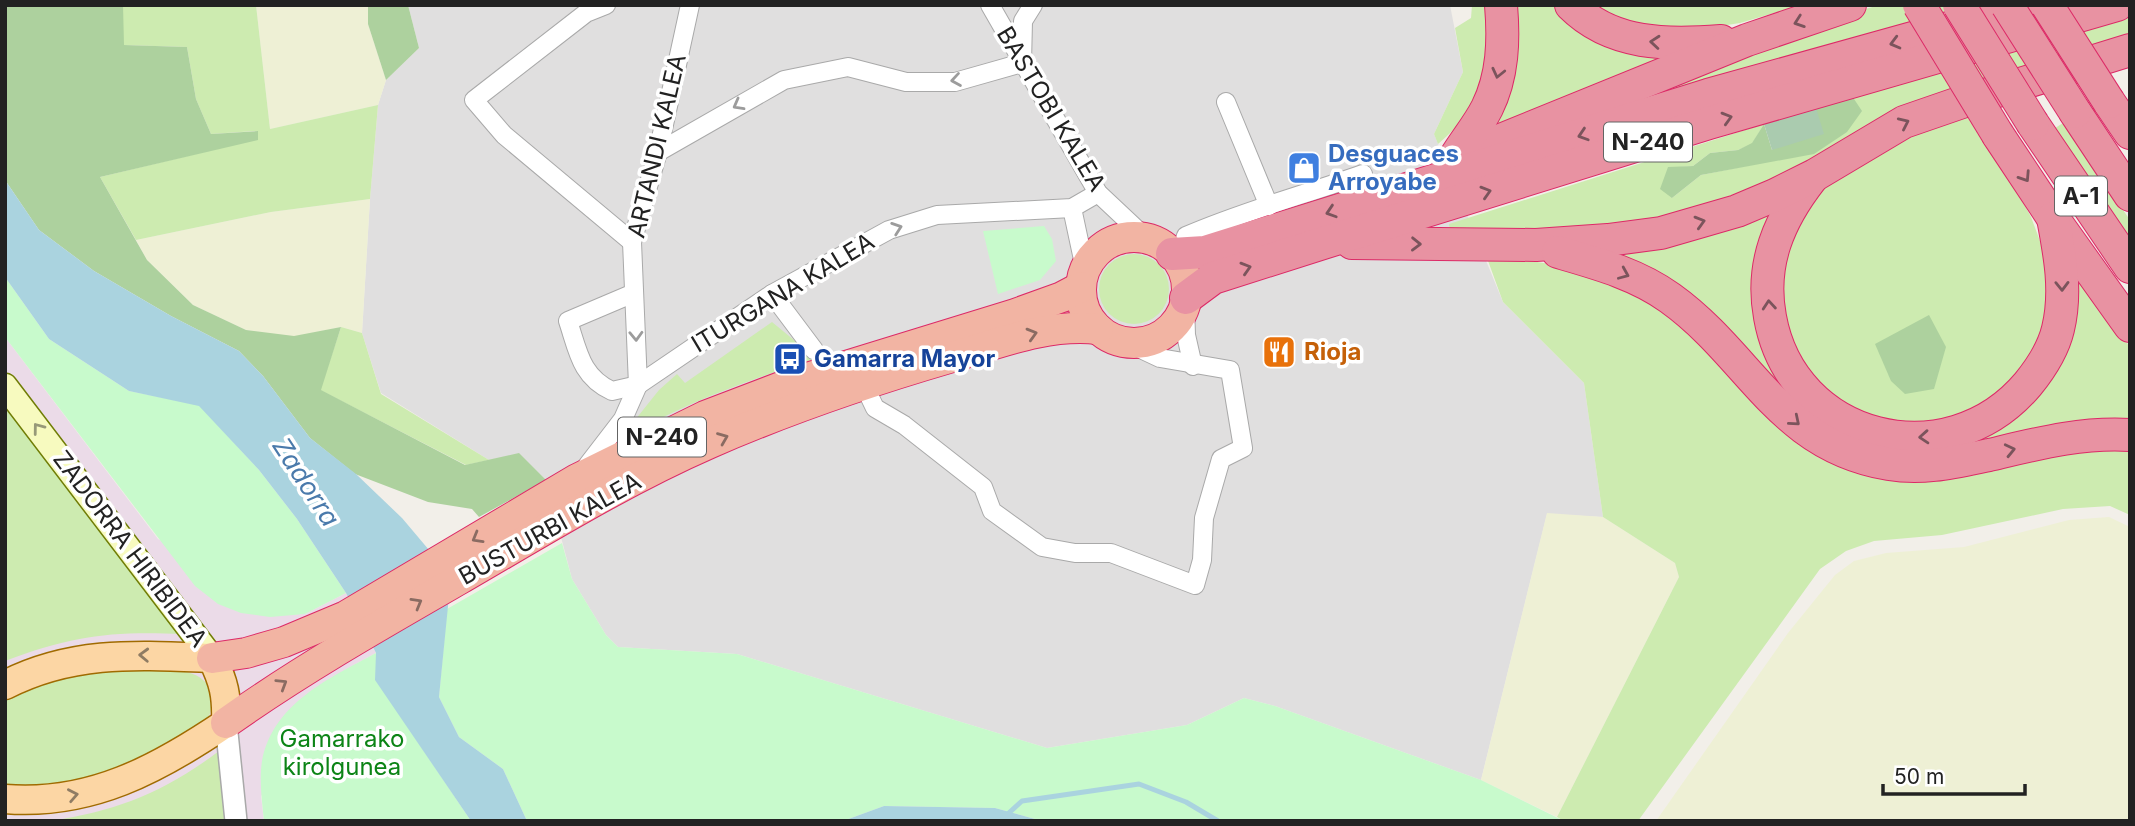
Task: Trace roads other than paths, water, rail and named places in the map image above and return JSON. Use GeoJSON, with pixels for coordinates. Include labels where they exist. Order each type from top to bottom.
{"type":"FeatureCollection","features":[{"type":"Feature","properties":{"kind":"highway"},"geometry":{"type":"LineString","coordinates":[[1454,159],[1487,108],[1496,84],[1502,56],[1501,5]]}},
{"type":"Feature","properties":{"kind":"highway"},"geometry":{"type":"LineString","coordinates":[[1571,5],[1602,27],[1628,38],[1655,44],[1747,40]]}},
{"type":"Feature","properties":{"kind":"highway"},"geometry":{"type":"LineString","coordinates":[[1396,191],[1454,159],[1747,40],[1850,5]]}},
{"type":"Feature","properties":{"kind":"highway"},"geometry":{"type":"LineString","coordinates":[[1919,5],[1998,135],[2130,326]]}},
{"type":"Feature","properties":{"kind":"highway","name":"A-1"},"geometry":{"type":"LineString","coordinates":[[1959,5],[2034,124],[2130,267]]}},
{"type":"Feature","properties":{"kind":"highway","name":"A-1"},"geometry":{"type":"LineString","coordinates":[[2007,5],[2130,195]]}},
{"type":"Feature","properties":{"kind":"highway","name":"N-240"},"geometry":{"type":"LineString","coordinates":[[1083,278],[1096,254],[1111,242],[1128,237],[1166,249],[1205,252],[1709,95],[2031,5]]}},
{"type":"Feature","properties":{"kind":"highway"},"geometry":{"type":"LineString","coordinates":[[2047,5],[2130,133]]}},
{"type":"Feature","properties":{"kind":"highway","name":"N-240"},"geometry":{"type":"LineString","coordinates":[[1098,329],[1107,336],[1128,343],[1146,342],[1164,334],[1177,321],[1185,301],[1213,278],[1709,123],[2118,5]]}},
{"type":"Feature","properties":{"kind":"highway"},"geometry":{"type":"LineString","coordinates":[[1323,243],[1536,245],[1661,233],[1737,211],[1815,175],[1905,122],[2130,50]]}},
{"type":"Feature","properties":{"kind":"highway"},"geometry":{"type":"LineString","coordinates":[[1815,175],[1792,203],[1779,228],[1771,255],[1768,305],[1772,328],[1790,372],[1822,407],[1840,419],[1882,435],[1905,439],[1953,433],[1998,411],[2018,395],[2036,375],[2058,331],[2062,305],[2060,254],[2053,218]]}},
{"type":"Feature","properties":{"kind":"highway"},"geometry":{"type":"LineString","coordinates":[[1536,245],[1596,262],[1632,276],[1670,298],[1709,332],[1802,428],[1830,445],[1858,457],[1889,464],[1940,466],[2063,438],[2102,433],[2130,435]]}},
{"type":"Feature","properties":{"kind":"highway"},"geometry":{"type":"LineString","coordinates":[[1166,249],[1184,274],[1185,301]]}},
{"type":"Feature","properties":{"kind":"highway"},"geometry":{"type":"LineString","coordinates":[[1083,278],[1085,309],[1098,329]]}},
{"type":"Feature","properties":{"kind":"highway","name":"BUSTURBI KALEA"},"geometry":{"type":"LineString","coordinates":[[545,514],[577,479],[717,411],[794,382],[1062,297],[1083,278]]}},
{"type":"Feature","properties":{"kind":"highway","name":"BUSTURBI KALEA"},"geometry":{"type":"LineString","coordinates":[[226,723],[281,685],[352,627],[545,514],[599,499],[708,444],[1042,331],[1079,327],[1098,329]]}},
{"type":"Feature","properties":{"kind":"highway","name":"BUSTURBI KALEA"},"geometry":{"type":"LineString","coordinates":[[212,658],[246,653],[352,627]]}},
{"type":"Feature","properties":{"kind":"main road","name":"ZADORRA HIRIBIDEA"},"geometry":{"type":"LineString","coordinates":[[9,394],[212,658],[223,681],[226,723]]}},
{"type":"Feature","properties":{"kind":"main road"},"geometry":{"type":"LineString","coordinates":[[5,685],[42,669],[118,654],[212,658]]}},
{"type":"Feature","properties":{"kind":"main road"},"geometry":{"type":"LineString","coordinates":[[5,799],[39,800],[117,784],[153,769],[226,723]]}},
{"type":"Feature","properties":{"kind":"street"},"geometry":{"type":"LineString","coordinates":[[606,5],[586,13],[474,100],[504,135],[632,242]]}},
{"type":"Feature","properties":{"kind":"street","name":"ARTANDI KALEA"},"geometry":{"type":"LineString","coordinates":[[577,479],[623,419],[638,385],[632,242],[658,152],[690,5]]}},
{"type":"Feature","properties":{"kind":"street","name":"BASTOBI KALEA"},"geometry":{"type":"LineString","coordinates":[[990,5],[1098,193],[1166,249]]}},
{"type":"Feature","properties":{"kind":"street"},"geometry":{"type":"LineString","coordinates":[[658,152],[784,80],[848,66],[906,82],[955,82],[1021,63],[1023,21],[1033,5]]}},
{"type":"Feature","properties":{"kind":"street"},"geometry":{"type":"LineString","coordinates":[[1226,102],[1269,206]]}},
{"type":"Feature","properties":{"kind":"street"},"geometry":{"type":"LineString","coordinates":[[1166,249],[1186,236],[1230,217],[1363,174]]}},
{"type":"Feature","properties":{"kind":"street","name":"ITURGANA KALEA"},"geometry":{"type":"LineString","coordinates":[[638,385],[772,294],[888,230],[937,215],[1072,208],[1098,193]]}},
{"type":"Feature","properties":{"kind":"street","name":"BASTOBI KALEA"},"geometry":{"type":"LineString","coordinates":[[1072,208],[1083,278]]}},
{"type":"Feature","properties":{"kind":"street"},"geometry":{"type":"LineString","coordinates":[[634,293],[568,321],[584,369],[597,385],[612,391],[638,385]]}},
{"type":"Feature","properties":{"kind":"street"},"geometry":{"type":"LineString","coordinates":[[772,294],[814,350]]}},
{"type":"Feature","properties":{"kind":"street"},"geometry":{"type":"LineString","coordinates":[[1185,301],[1186,335],[1193,366]]}},
{"type":"Feature","properties":{"kind":"street"},"geometry":{"type":"LineString","coordinates":[[867,391],[875,408],[904,425],[983,487],[992,512],[1042,547],[1074,554],[1111,553],[1195,585],[1202,560],[1204,518],[1221,459],[1243,448],[1230,370],[1193,366],[1160,358],[1128,343]]}},
{"type":"Feature","properties":{"kind":"street"},"geometry":{"type":"LineString","coordinates":[[226,723],[236,821]]}},
{"type":"Feature","properties":{"kind":"water","name":"Zadorra"},"geometry":{"type":"Polygon","coordinates":[[[5,180],[39,230],[94,271],[171,316],[239,351],[263,376],[310,438],[356,474],[402,518],[451,576],[439,697],[459,737],[503,769],[527,821],[471,821],[375,680],[376,653],[346,593],[297,519],[259,470],[199,406],[129,391],[49,339],[5,277],[5,180]]]}},
{"type":"Feature","properties":{"kind":"water"},"geometry":{"type":"Polygon","coordinates":[[[884,806],[995,808],[1042,821],[843,821],[884,806]]]}},
{"type":"Feature","properties":{"kind":"waterway"},"geometry":{"type":"LineString","coordinates":[[1000,821],[1022,801],[1139,784],[1186,802],[1218,821]]}},
{"type":"Feature","properties":{"kind":"place","name":"Desguaces Arroyabe"},"geometry":{"type":"Point","coordinates":[1304,168]}},
{"type":"Feature","properties":{"kind":"place","name":"Rioja"},"geometry":{"type":"Point","coordinates":[1279,352]}},
{"type":"Feature","properties":{"kind":"place","name":"Gamarra Mayor"},"geometry":{"type":"Point","coordinates":[790,359]}},
{"type":"Feature","properties":{"kind":"park label","name":"Gamarrako kirolgunea"},"geometry":{"type":"Point","coordinates":[342,753]}}]}
